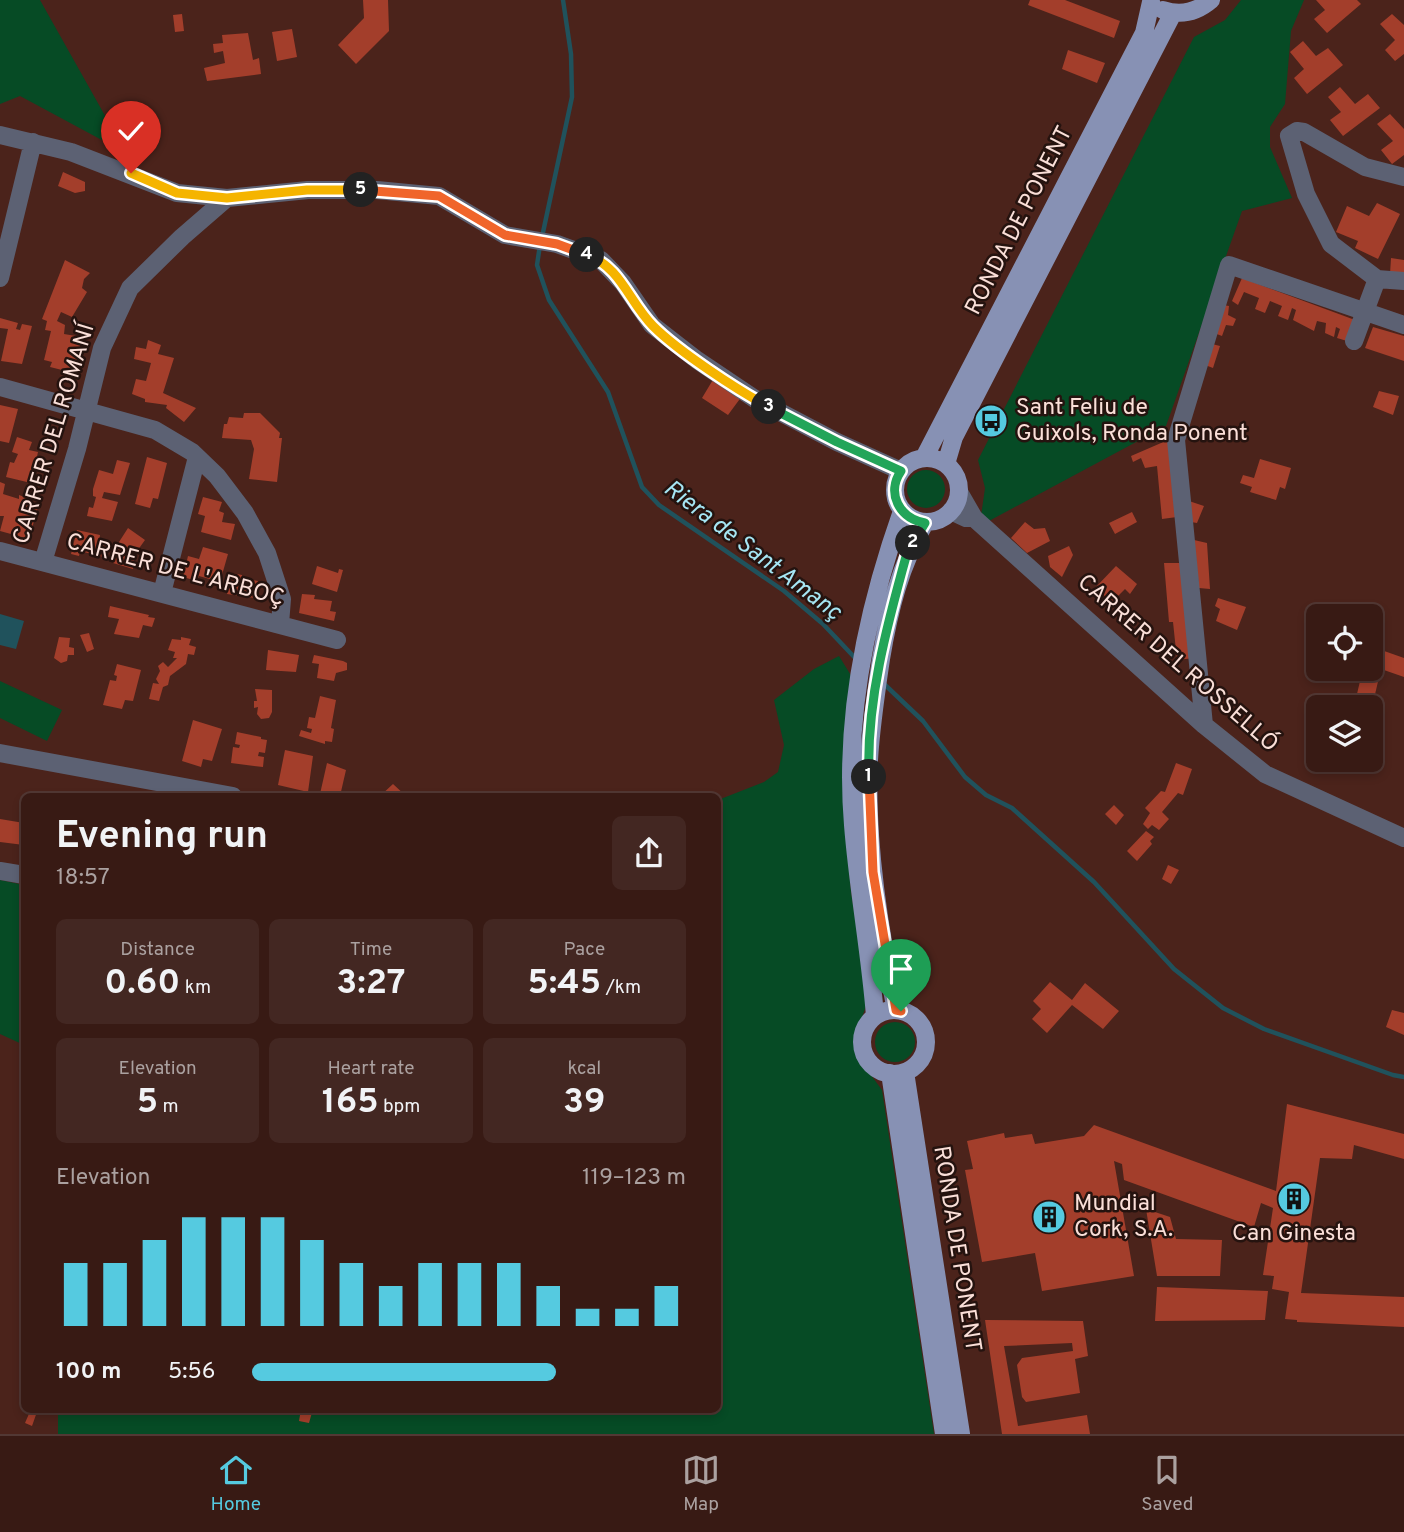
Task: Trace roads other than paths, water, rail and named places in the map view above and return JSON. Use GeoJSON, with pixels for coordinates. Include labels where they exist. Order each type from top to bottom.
{"type":"FeatureCollection","features":[{"type":"Feature","properties":{"kind":"main road"},"geometry":{"type":"LineString","coordinates":[[946,464],[954,437],[1173,13],[1192,11],[1211,0]]}},
{"type":"Feature","properties":{"kind":"main road","name":"RONDA DE PONENT"},"geometry":{"type":"LineString","coordinates":[[924,458],[1144,33],[1150,1],[1173,13]]}},
{"type":"Feature","properties":{"kind":"main road"},"geometry":{"type":"LineString","coordinates":[[924,458],[946,464],[956,477],[959,492],[951,511],[939,520],[925,523],[912,519],[902,511],[894,491],[901,471],[911,462],[924,458]]}},
{"type":"Feature","properties":{"kind":"main road"},"geometry":{"type":"LineString","coordinates":[[875,1016],[852,824],[853,728],[870,613],[902,511]]}},
{"type":"Feature","properties":{"kind":"main road"},"geometry":{"type":"LineString","coordinates":[[896,1010],[873,872],[869,764],[872,714],[888,621],[907,553],[925,523]]}},
{"type":"Feature","properties":{"kind":"main road"},"geometry":{"type":"LineString","coordinates":[[896,1010],[916,1018],[926,1037],[922,1058],[897,1072],[875,1067],[863,1049],[863,1033],[875,1016],[896,1010]]}},
{"type":"Feature","properties":{"kind":"main road"},"geometry":{"type":"LineString","coordinates":[[897,1072],[943,1434]]}},
{"type":"Feature","properties":{"kind":"main road","name":"RONDA DE PONENT"},"geometry":{"type":"LineString","coordinates":[[897,1072],[961,1434]]}},
{"type":"Feature","properties":{"kind":"street"},"geometry":{"type":"LineString","coordinates":[[1404,177],[1365,167],[1304,132],[1293,133],[1289,141],[1306,194],[1331,244],[1377,279],[1404,281]]}},
{"type":"Feature","properties":{"kind":"street"},"geometry":{"type":"LineString","coordinates":[[0,135],[71,152],[177,193],[227,198],[307,190],[377,190],[439,196],[505,235],[557,244],[601,260],[623,283],[652,325],[697,360],[755,399],[837,442],[901,471]]}},
{"type":"Feature","properties":{"kind":"street"},"geometry":{"type":"LineString","coordinates":[[0,278],[6,224],[33,142]]}},
{"type":"Feature","properties":{"kind":"street","name":"CARRER DEL ROMANÍ"},"geometry":{"type":"LineString","coordinates":[[43,562],[77,450],[102,348],[130,288],[181,237],[227,198]]}},
{"type":"Feature","properties":{"kind":"street"},"geometry":{"type":"LineString","coordinates":[[1204,725],[1176,440],[1229,265],[1404,326]]}},
{"type":"Feature","properties":{"kind":"street"},"geometry":{"type":"LineString","coordinates":[[1354,341],[1377,279]]}},
{"type":"Feature","properties":{"kind":"street"},"geometry":{"type":"LineString","coordinates":[[0,387],[155,430],[197,457],[217,477],[245,513],[267,553],[282,599],[280,624]]}},
{"type":"Feature","properties":{"kind":"street"},"geometry":{"type":"LineString","coordinates":[[162,593],[197,457]]}},
{"type":"Feature","properties":{"kind":"street","name":"CARRER DEL ROSSELLÓ"},"geometry":{"type":"LineString","coordinates":[[959,492],[974,518],[1204,725],[1265,774],[1404,838]]}},
{"type":"Feature","properties":{"kind":"street","name":"CARRER DEL ROSSELLÓ"},"geometry":{"type":"LineString","coordinates":[[951,511],[966,518],[974,518]]}},
{"type":"Feature","properties":{"kind":"street","name":"CARRER DE L'ARBOÇ"},"geometry":{"type":"LineString","coordinates":[[0,551],[337,640]]}},
{"type":"Feature","properties":{"kind":"street"},"geometry":{"type":"LineString","coordinates":[[0,753],[217,793]]}},
{"type":"Feature","properties":{"kind":"street"},"geometry":{"type":"LineString","coordinates":[[0,871],[21,874]]}},
{"type":"Feature","properties":{"kind":"water"},"geometry":{"type":"Polygon","coordinates":[[[0,614],[24,621],[16,649],[0,645],[0,614]]]}},
{"type":"Feature","properties":{"kind":"waterway","name":"Riera de Sant Amanç"},"geometry":{"type":"LineString","coordinates":[[542,237],[572,97],[571,54],[563,0]]}},
{"type":"Feature","properties":{"kind":"waterway","name":"Riera de Sant Amanç"},"geometry":{"type":"LineString","coordinates":[[540,245],[537,265],[549,300],[608,392],[642,487],[659,505],[784,591],[823,624],[857,660]]}},
{"type":"Feature","properties":{"kind":"waterway","name":"Riera de Sant Amanç"},"geometry":{"type":"LineString","coordinates":[[882,682],[923,721],[965,777],[986,795],[1012,808],[1094,882],[1174,969],[1223,1008],[1264,1029],[1404,1077]]}},
{"type":"Feature","properties":{"kind":"place","name":"Sant Feliu de Guixols, Ronda Ponent"},"geometry":{"type":"Point","coordinates":[991,421]}},
{"type":"Feature","properties":{"kind":"place","name":"Can Ginesta"},"geometry":{"type":"Point","coordinates":[1294,1199]}},
{"type":"Feature","properties":{"kind":"place","name":"Mundial Cork, S.A."},"geometry":{"type":"Point","coordinates":[1049,1217]}}]}
